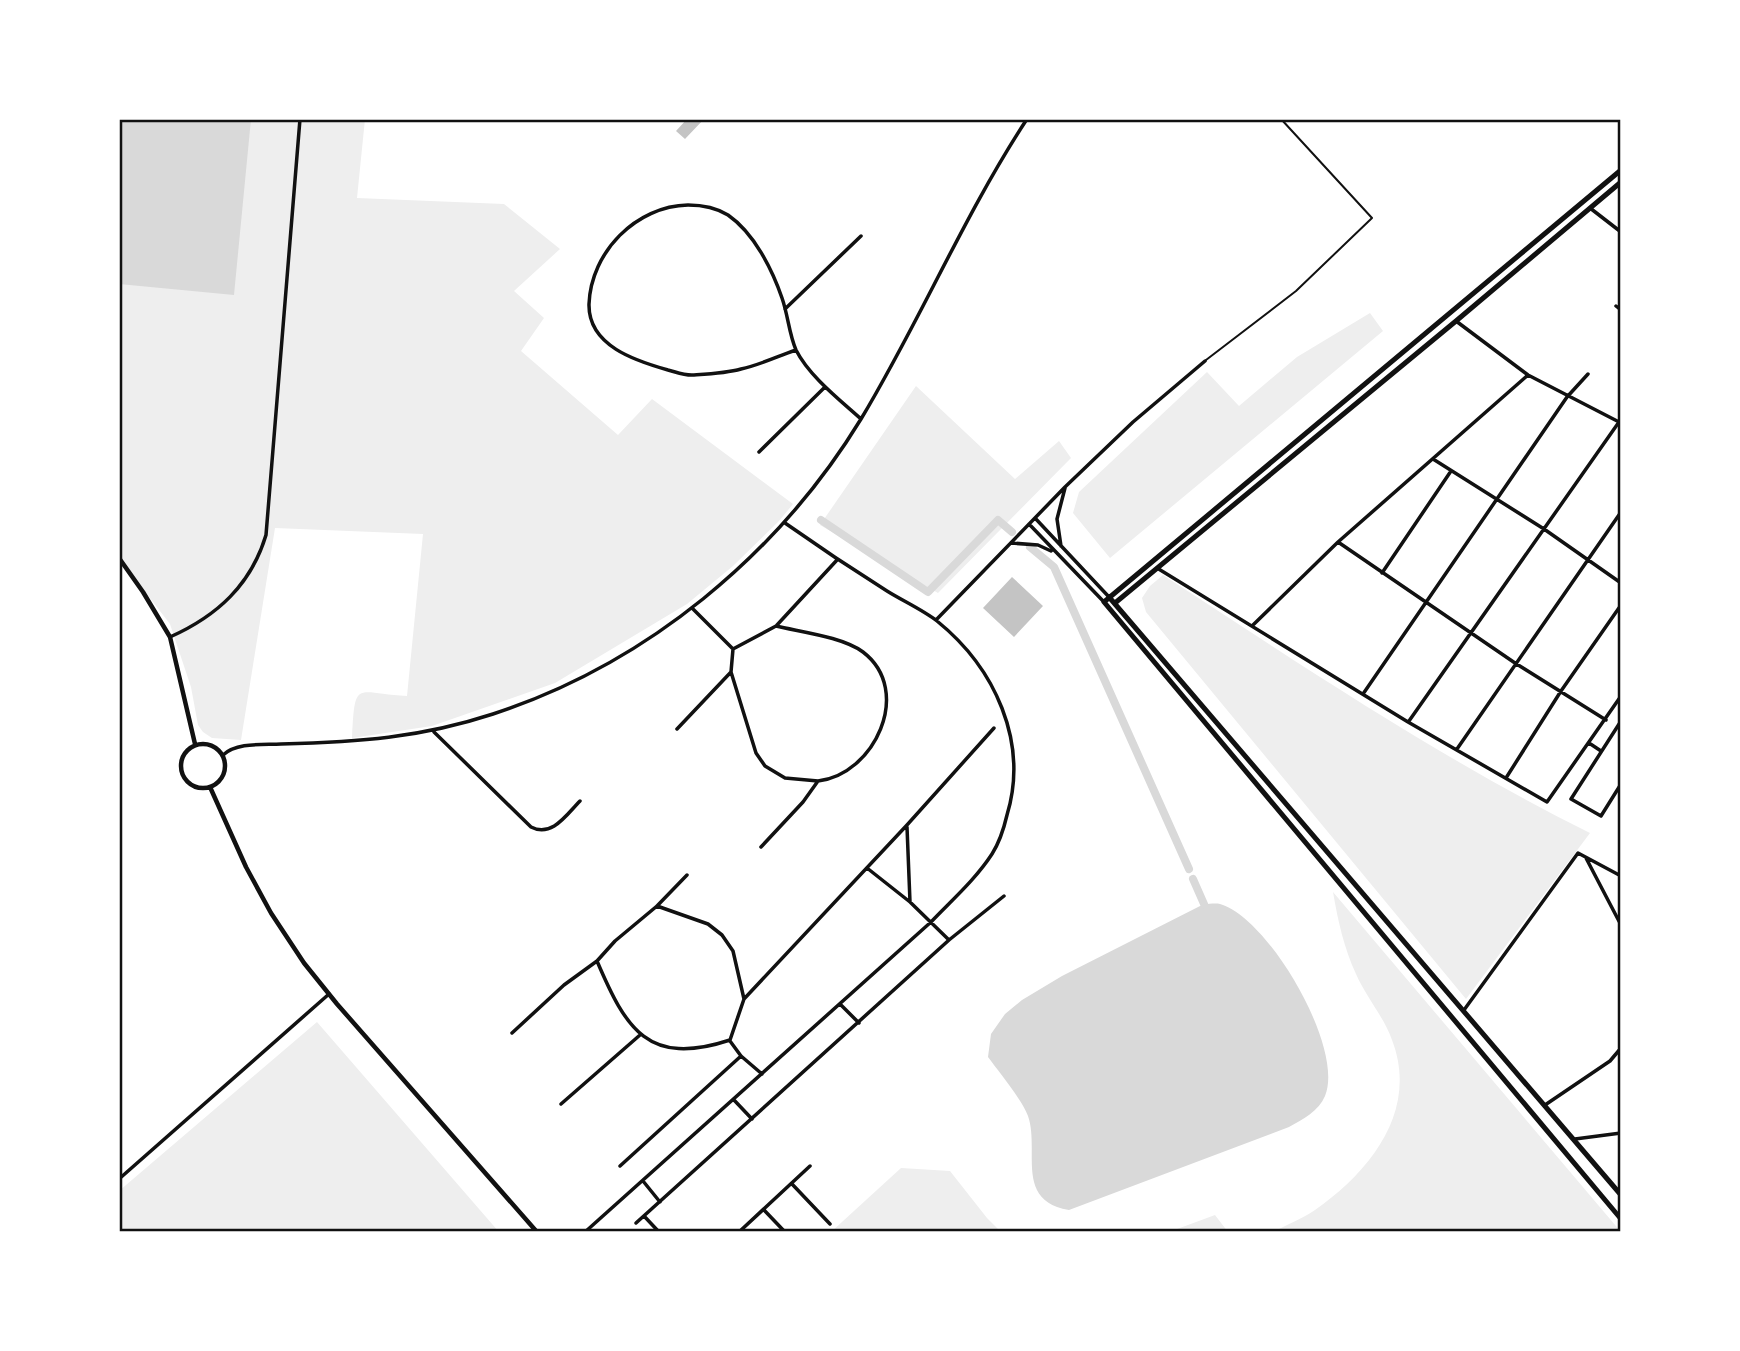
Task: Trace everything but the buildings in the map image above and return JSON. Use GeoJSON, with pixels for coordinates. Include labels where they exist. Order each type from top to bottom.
{"type":"FeatureCollection","features":[{"type":"Feature","properties":{"kind":"main road"},"geometry":{"type":"LineString","coordinates":[[1621,168],[1104,602],[1112,605],[1393,926],[1621,1195]]}},
{"type":"Feature","properties":{"kind":"main road"},"geometry":{"type":"LineString","coordinates":[[1112,605],[1621,182]]}},
{"type":"Feature","properties":{"kind":"main road"},"geometry":{"type":"LineString","coordinates":[[1110,597],[1112,605],[1382,934],[1621,1219]]}},
{"type":"Feature","properties":{"kind":"main road"},"geometry":{"type":"LineString","coordinates":[[1382,934],[1393,926]]}},
{"type":"Feature","properties":{"kind":"street"},"geometry":{"type":"LineString","coordinates":[[170,637],[197,625],[234,593],[260,555],[266,535],[300,119]]}},
{"type":"Feature","properties":{"kind":"street"},"geometry":{"type":"LineString","coordinates":[[223,755],[235,748],[253,745],[351,742],[434,732],[495,713],[558,689],[640,645],[693,608],[785,523],[831,465],[861,419],[992,177],[1027,119]]}},
{"type":"Feature","properties":{"kind":"street"},"geometry":{"type":"LineString","coordinates":[[796,350],[740,370],[690,375],[621,354],[592,324],[589,304],[601,262],[624,230],[657,210],[676,205],[716,208],[743,228],[754,242],[785,309],[796,350],[825,387],[861,419]]}},
{"type":"Feature","properties":{"kind":"street"},"geometry":{"type":"LineString","coordinates":[[1590,208],[1621,232]]}},
{"type":"Feature","properties":{"kind":"street"},"geometry":{"type":"LineString","coordinates":[[785,309],[861,236]]}},
{"type":"Feature","properties":{"kind":"street"},"geometry":{"type":"LineString","coordinates":[[1616,306],[1621,310]]}},
{"type":"Feature","properties":{"kind":"street"},"geometry":{"type":"LineString","coordinates":[[1408,722],[1620,423],[1528,375],[1456,321]]}},
{"type":"Feature","properties":{"kind":"street"},"geometry":{"type":"LineString","coordinates":[[936,620],[1065,487],[1133,422],[1205,361]]}},
{"type":"Feature","properties":{"kind":"street"},"geometry":{"type":"LineString","coordinates":[[1363,694],[1567,397],[1588,374]]}},
{"type":"Feature","properties":{"kind":"street"},"geometry":{"type":"LineString","coordinates":[[1253,625],[1338,542],[1528,375]]}},
{"type":"Feature","properties":{"kind":"street"},"geometry":{"type":"LineString","coordinates":[[760,452],[825,387]]}},
{"type":"Feature","properties":{"kind":"street"},"geometry":{"type":"LineString","coordinates":[[1433,459],[1544,529],[1621,583]]}},
{"type":"Feature","properties":{"kind":"street"},"geometry":{"type":"LineString","coordinates":[[1382,573],[1451,471]]}},
{"type":"Feature","properties":{"kind":"street"},"geometry":{"type":"LineString","coordinates":[[1062,548],[1057,519],[1065,487]]}},
{"type":"Feature","properties":{"kind":"street"},"geometry":{"type":"LineString","coordinates":[[1457,749],[1621,512]]}},
{"type":"Feature","properties":{"kind":"street"},"geometry":{"type":"LineString","coordinates":[[1035,518],[1110,597]]}},
{"type":"Feature","properties":{"kind":"street"},"geometry":{"type":"LineString","coordinates":[[585,1232],[931,922],[977,875],[993,852],[1009,811],[1014,772],[1011,736],[999,699],[978,663],[936,620],[837,560],[785,523]]}},
{"type":"Feature","properties":{"kind":"street"},"geometry":{"type":"LineString","coordinates":[[1028,524],[1104,602]]}},
{"type":"Feature","properties":{"kind":"street"},"geometry":{"type":"LineString","coordinates":[[1338,542],[1515,663],[1606,720]]}},
{"type":"Feature","properties":{"kind":"street"},"geometry":{"type":"LineString","coordinates":[[1011,543],[1038,545],[1056,554]]}},
{"type":"Feature","properties":{"kind":"street"},"geometry":{"type":"LineString","coordinates":[[119,558],[170,637],[195,744]]}},
{"type":"Feature","properties":{"kind":"street"},"geometry":{"type":"LineString","coordinates":[[733,649],[776,626],[837,560]]}},
{"type":"Feature","properties":{"kind":"street"},"geometry":{"type":"LineString","coordinates":[[1157,568],[1408,722],[1547,802],[1621,696]]}},
{"type":"Feature","properties":{"kind":"street"},"geometry":{"type":"LineString","coordinates":[[1506,778],[1621,604]]}},
{"type":"Feature","properties":{"kind":"street"},"geometry":{"type":"LineString","coordinates":[[693,608],[733,649],[731,672],[756,753],[765,766],[785,778],[818,781],[832,779],[857,763],[873,747],[888,704],[887,691],[877,668],[865,653],[853,645],[776,626]]}},
{"type":"Feature","properties":{"kind":"street"},"geometry":{"type":"LineString","coordinates":[[677,729],[731,672]]}},
{"type":"Feature","properties":{"kind":"street"},"geometry":{"type":"LineString","coordinates":[[1621,721],[1571,799],[1601,816],[1621,784]]}},
{"type":"Feature","properties":{"kind":"street"},"geometry":{"type":"LineString","coordinates":[[730,1040],[744,999],[907,825],[994,727]]}},
{"type":"Feature","properties":{"kind":"street"},"geometry":{"type":"LineString","coordinates":[[434,732],[537,830],[552,828],[580,801]]}},
{"type":"Feature","properties":{"kind":"street"},"geometry":{"type":"LineString","coordinates":[[1589,743],[1601,751]]}},
{"type":"Feature","properties":{"kind":"street"},"geometry":{"type":"LineString","coordinates":[[195,744],[208,744],[223,755],[225,771],[216,783],[209,787],[191,786],[181,771],[180,764],[185,752],[195,744]]}},
{"type":"Feature","properties":{"kind":"street"},"geometry":{"type":"LineString","coordinates":[[761,846],[803,802],[818,781]]}},
{"type":"Feature","properties":{"kind":"street"},"geometry":{"type":"LineString","coordinates":[[209,787],[246,867],[298,955],[537,1232]]}},
{"type":"Feature","properties":{"kind":"street"},"geometry":{"type":"LineString","coordinates":[[907,825],[910,902]]}},
{"type":"Feature","properties":{"kind":"street"},"geometry":{"type":"LineString","coordinates":[[1463,1011],[1578,853],[1621,876]]}},
{"type":"Feature","properties":{"kind":"street"},"geometry":{"type":"LineString","coordinates":[[1585,856],[1621,925]]}},
{"type":"Feature","properties":{"kind":"street"},"geometry":{"type":"LineString","coordinates":[[867,868],[910,902],[949,940]]}},
{"type":"Feature","properties":{"kind":"street"},"geometry":{"type":"LineString","coordinates":[[512,1033],[564,985],[597,961],[687,875]]}},
{"type":"Feature","properties":{"kind":"street"},"geometry":{"type":"LineString","coordinates":[[636,1223],[949,940],[1004,896]]}},
{"type":"Feature","properties":{"kind":"street"},"geometry":{"type":"LineString","coordinates":[[657,906],[708,924],[722,935],[733,951],[744,999]]}},
{"type":"Feature","properties":{"kind":"street"},"geometry":{"type":"LineString","coordinates":[[597,961],[620,1012],[640,1035],[657,1045],[683,1049],[730,1040]]}},
{"type":"Feature","properties":{"kind":"street"},"geometry":{"type":"LineString","coordinates":[[119,1179],[329,994]]}},
{"type":"Feature","properties":{"kind":"street"},"geometry":{"type":"LineString","coordinates":[[840,1004],[859,1023]]}},
{"type":"Feature","properties":{"kind":"street"},"geometry":{"type":"LineString","coordinates":[[561,1104],[640,1035]]}},
{"type":"Feature","properties":{"kind":"street"},"geometry":{"type":"LineString","coordinates":[[730,1040],[741,1056],[762,1074]]}},
{"type":"Feature","properties":{"kind":"street"},"geometry":{"type":"LineString","coordinates":[[1545,1105],[1610,1061],[1621,1048]]}},
{"type":"Feature","properties":{"kind":"street"},"geometry":{"type":"LineString","coordinates":[[620,1166],[741,1056]]}},
{"type":"Feature","properties":{"kind":"street"},"geometry":{"type":"LineString","coordinates":[[734,1100],[752,1119]]}},
{"type":"Feature","properties":{"kind":"street"},"geometry":{"type":"LineString","coordinates":[[1574,1139],[1621,1133]]}},
{"type":"Feature","properties":{"kind":"street"},"geometry":{"type":"LineString","coordinates":[[739,1232],[810,1166]]}},
{"type":"Feature","properties":{"kind":"street"},"geometry":{"type":"LineString","coordinates":[[643,1181],[660,1202]]}},
{"type":"Feature","properties":{"kind":"street"},"geometry":{"type":"LineString","coordinates":[[792,1184],[830,1224]]}},
{"type":"Feature","properties":{"kind":"street"},"geometry":{"type":"LineString","coordinates":[[764,1210],[785,1232]]}},
{"type":"Feature","properties":{"kind":"street"},"geometry":{"type":"LineString","coordinates":[[644,1216],[659,1232]]}},
{"type":"Feature","properties":{"kind":"lane"},"geometry":{"type":"LineString","coordinates":[[1205,361],[1296,291],[1372,218],[1281,119]]}},
{"type":"Feature","properties":{"kind":"shaded area"},"geometry":{"type":"Polygon","coordinates":[[[119,119],[365,119],[357,198],[504,204],[560,249],[514,291],[544,318],[521,351],[618,435],[652,399],[793,504],[733,566],[687,604],[555,683],[432,726],[352,738],[355,706],[361,693],[407,696],[423,534],[275,528],[241,740],[212,738],[198,725],[191,687],[170,624],[119,558],[119,119]]]}},
{"type":"Feature","properties":{"kind":"shaded area"},"geometry":{"type":"Polygon","coordinates":[[[119,119],[251,119],[234,295],[119,284],[119,119]]]}},
{"type":"Feature","properties":{"kind":"shaded area"},"geometry":{"type":"Polygon","coordinates":[[[1370,313],[1383,331],[1110,558],[1073,513],[1079,492],[1207,372],[1239,406],[1297,357],[1370,313]]]}},
{"type":"Feature","properties":{"kind":"shaded area"},"geometry":{"type":"Polygon","coordinates":[[[916,386],[1015,479],[1059,441],[1071,458],[938,593],[820,525],[916,386]]]}},
{"type":"Feature","properties":{"kind":"shaded area"},"geometry":{"type":"Polygon","coordinates":[[[1163,575],[1426,743],[1590,833],[1466,999],[1146,612],[1142,598],[1150,586],[1163,575]]]}},
{"type":"Feature","properties":{"kind":"shaded area"},"geometry":{"type":"Polygon","coordinates":[[[1333,892],[1621,1232],[1273,1232],[1315,1210],[1354,1177],[1371,1158],[1385,1137],[1399,1091],[1399,1066],[1392,1040],[1352,964],[1333,892]]]}},
{"type":"Feature","properties":{"kind":"shaded area"},"geometry":{"type":"Polygon","coordinates":[[[1204,904],[1220,904],[1239,914],[1280,958],[1298,987],[1324,1048],[1328,1075],[1325,1096],[1315,1110],[1289,1127],[1069,1210],[1052,1205],[1041,1196],[1035,1185],[1031,1129],[1025,1109],[988,1057],[991,1034],[1005,1014],[1022,1000],[1062,976],[1204,904]]]}},
{"type":"Feature","properties":{"kind":"shaded area"},"geometry":{"type":"Polygon","coordinates":[[[317,1022],[499,1232],[119,1232],[119,1191],[317,1022]]]}},
{"type":"Feature","properties":{"kind":"shaded area"},"geometry":{"type":"Polygon","coordinates":[[[901,1168],[950,1171],[1001,1232],[831,1232],[901,1168]]]}},
{"type":"Feature","properties":{"kind":"shaded area"},"geometry":{"type":"Polygon","coordinates":[[[1215,1215],[1228,1232],[1169,1232],[1215,1215]]]}},
{"type":"Feature","properties":{"kind":"waterway"},"geometry":{"type":"LineString","coordinates":[[821,520],[928,592],[998,520],[1012,532]]}},
{"type":"Feature","properties":{"kind":"waterway"},"geometry":{"type":"LineString","coordinates":[[1030,547],[1054,567],[1189,869]]}},
{"type":"Feature","properties":{"kind":"waterway"},"geometry":{"type":"LineString","coordinates":[[1193,879],[1204,904]]}}]}
